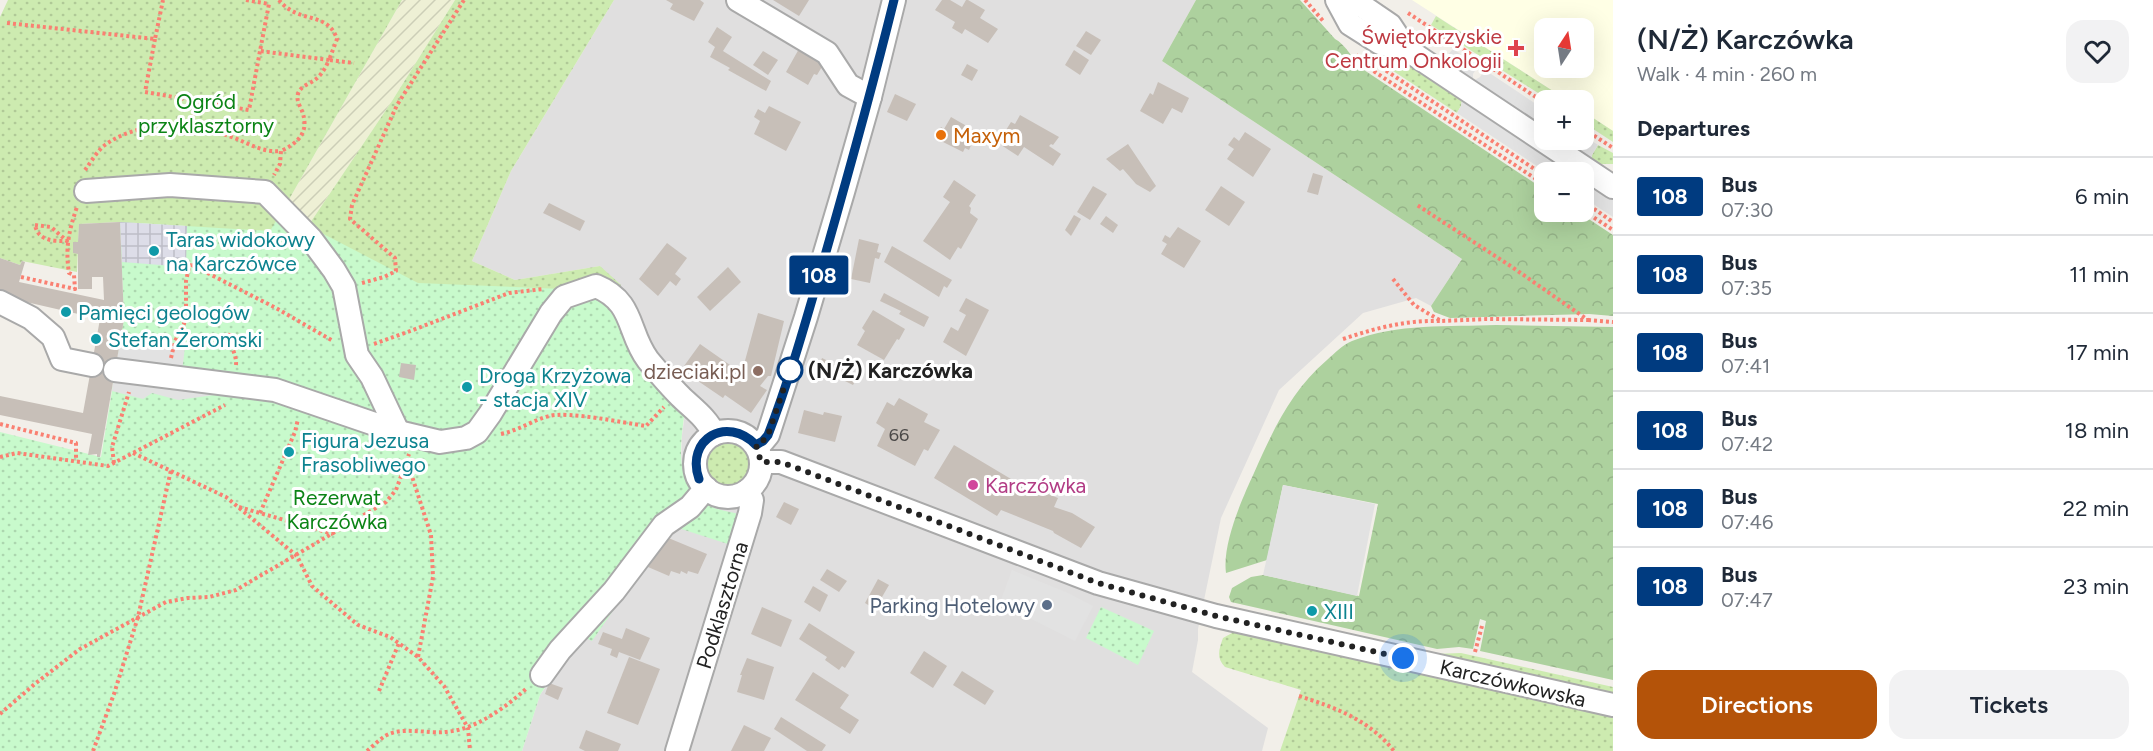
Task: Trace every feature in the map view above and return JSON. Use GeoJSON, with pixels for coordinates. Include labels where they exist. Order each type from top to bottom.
{"type":"FeatureCollection","features":[{"type":"Feature","properties":{"kind":"street"},"geometry":{"type":"LineString","coordinates":[[738,0],[826,53],[848,85],[870,97]]}},
{"type":"Feature","properties":{"kind":"street","name":"Podklasztorna"},"geometry":{"type":"LineString","coordinates":[[677,751],[750,513],[752,500],[747,491],[759,476],[759,453],[768,435],[820,274],[870,97],[894,0]]}},
{"type":"Feature","properties":{"kind":"street"},"geometry":{"type":"LineString","coordinates":[[1338,1],[1350,24],[1380,43],[1406,49],[1613,187]]}},
{"type":"Feature","properties":{"kind":"street"},"geometry":{"type":"LineString","coordinates":[[86,191],[170,185],[265,192],[311,238],[334,270],[344,288],[356,352],[407,434]]}},
{"type":"Feature","properties":{"kind":"street"},"geometry":{"type":"LineString","coordinates":[[125,371],[261,386],[407,434],[441,442],[466,438],[477,432],[490,414],[551,313],[564,297],[596,286],[608,291],[622,304],[647,358],[677,393],[707,422],[714,434]]}},
{"type":"Feature","properties":{"kind":"street"},"geometry":{"type":"LineString","coordinates":[[0,302],[31,318],[53,336],[62,359],[92,365]]}},
{"type":"Feature","properties":{"kind":"street"},"geometry":{"type":"LineString","coordinates":[[747,491],[739,495],[722,496],[706,488],[699,479],[696,469],[699,449],[705,440],[725,430],[748,437],[759,453]]}},
{"type":"Feature","properties":{"kind":"street","name":"Karczówkowska"},"geometry":{"type":"LineString","coordinates":[[759,453],[1098,583],[1216,616],[1613,705]]}},
{"type":"Feature","properties":{"kind":"street"},"geometry":{"type":"LineString","coordinates":[[542,675],[560,650],[614,591],[664,525],[690,507],[706,488]]}},
{"type":"Feature","properties":{"kind":"path"},"geometry":{"type":"LineString","coordinates":[[163,0],[146,93],[249,110],[269,4],[246,0]]}},
{"type":"Feature","properties":{"kind":"path"},"geometry":{"type":"LineString","coordinates":[[103,147],[129,132],[149,127],[192,127],[228,136],[269,152],[281,151],[300,140],[303,134],[303,113],[297,100],[297,94],[321,74],[337,39],[330,26],[323,21],[289,11],[279,0]]}},
{"type":"Feature","properties":{"kind":"path"},"geometry":{"type":"LineString","coordinates":[[344,288],[384,277],[396,271],[395,258],[350,219],[352,205],[397,105],[464,0]]}},
{"type":"Feature","properties":{"kind":"path"},"geometry":{"type":"LineString","coordinates":[[1305,0],[1328,27]]}},
{"type":"Feature","properties":{"kind":"path"},"geometry":{"type":"LineString","coordinates":[[1404,10],[1534,96]]}},
{"type":"Feature","properties":{"kind":"path"},"geometry":{"type":"LineString","coordinates":[[7,23],[156,39]]}},
{"type":"Feature","properties":{"kind":"path"},"geometry":{"type":"LineString","coordinates":[[260,51],[354,63]]}},
{"type":"Feature","properties":{"kind":"path"},"geometry":{"type":"LineString","coordinates":[[1371,58],[1376,65],[1534,170]]}},
{"type":"Feature","properties":{"kind":"path"},"geometry":{"type":"LineString","coordinates":[[1360,59],[1375,72],[1534,178]]}},
{"type":"Feature","properties":{"kind":"path"},"geometry":{"type":"LineString","coordinates":[[192,127],[196,101]]}},
{"type":"Feature","properties":{"kind":"path"},"geometry":{"type":"LineString","coordinates":[[1594,136],[1613,148]]}},
{"type":"Feature","properties":{"kind":"path"},"geometry":{"type":"LineString","coordinates":[[265,192],[280,164],[281,151]]}},
{"type":"Feature","properties":{"kind":"path"},"geometry":{"type":"LineString","coordinates":[[1417,206],[1512,267],[1588,320]]}},
{"type":"Feature","properties":{"kind":"path"},"geometry":{"type":"LineString","coordinates":[[1594,209],[1613,222]]}},
{"type":"Feature","properties":{"kind":"path"},"geometry":{"type":"LineString","coordinates":[[1594,218],[1613,230]]}},
{"type":"Feature","properties":{"kind":"path"},"geometry":{"type":"LineString","coordinates":[[34,225],[51,226],[67,241],[54,241],[40,237],[34,225]]}},
{"type":"Feature","properties":{"kind":"path"},"geometry":{"type":"LineString","coordinates":[[175,341],[184,324],[188,262],[356,352],[509,293],[547,289],[558,291],[564,297]]}},
{"type":"Feature","properties":{"kind":"path"},"geometry":{"type":"LineString","coordinates":[[21,277],[75,289],[74,275]]}},
{"type":"Feature","properties":{"kind":"path"},"geometry":{"type":"LineString","coordinates":[[1393,279],[1414,305],[1441,321]]}},
{"type":"Feature","properties":{"kind":"path"},"geometry":{"type":"LineString","coordinates":[[1343,339],[1398,323],[1418,320],[1613,322]]}},
{"type":"Feature","properties":{"kind":"path"},"geometry":{"type":"LineString","coordinates":[[230,333],[229,339],[237,357],[234,383]]}},
{"type":"Feature","properties":{"kind":"path"},"geometry":{"type":"LineString","coordinates":[[114,463],[112,447],[125,371]]}},
{"type":"Feature","properties":{"kind":"path"},"geometry":{"type":"LineString","coordinates":[[0,457],[18,453],[108,466],[261,386]]}},
{"type":"Feature","properties":{"kind":"path"},"geometry":{"type":"LineString","coordinates":[[477,432],[496,435],[516,431],[549,416],[610,420],[646,426],[677,393]]}},
{"type":"Feature","properties":{"kind":"path"},"geometry":{"type":"LineString","coordinates":[[0,424],[76,443],[76,462]]}},
{"type":"Feature","properties":{"kind":"path"},"geometry":{"type":"LineString","coordinates":[[260,513],[297,425]]}},
{"type":"Feature","properties":{"kind":"path"},"geometry":{"type":"LineString","coordinates":[[0,714],[80,649],[166,602],[209,597],[236,590],[386,502],[396,490],[406,460],[407,434]]}},
{"type":"Feature","properties":{"kind":"path"},"geometry":{"type":"LineString","coordinates":[[133,453],[226,498],[239,507],[297,556],[312,586],[358,625],[390,637],[418,657],[444,686],[468,728],[470,751]]}},
{"type":"Feature","properties":{"kind":"path"},"geometry":{"type":"LineString","coordinates":[[406,460],[431,535],[433,577],[418,657]]}},
{"type":"Feature","properties":{"kind":"path"},"geometry":{"type":"LineString","coordinates":[[93,751],[138,618],[171,470]]}},
{"type":"Feature","properties":{"kind":"path"},"geometry":{"type":"LineString","coordinates":[[239,507],[334,534]]}},
{"type":"Feature","properties":{"kind":"path"},"geometry":{"type":"LineString","coordinates":[[1475,652],[1482,626]]}},
{"type":"Feature","properties":{"kind":"path"},"geometry":{"type":"LineString","coordinates":[[379,691],[399,643]]}},
{"type":"Feature","properties":{"kind":"path"},"geometry":{"type":"LineString","coordinates":[[367,751],[387,735],[409,731],[446,732],[468,728],[507,704],[542,675]]}},
{"type":"Feature","properties":{"kind":"path"},"geometry":{"type":"LineString","coordinates":[[1299,696],[1333,707],[1361,720],[1394,751]]}},
{"type":"Feature","properties":{"kind":"shaded area"},"geometry":{"type":"Polygon","coordinates":[[[402,0],[455,0],[392,101],[308,226],[287,203],[402,0]]]}},
{"type":"Feature","properties":{"kind":"shaded area"},"geometry":{"type":"Polygon","coordinates":[[[614,0],[1196,0],[1162,61],[1462,259],[1431,306],[1416,298],[1363,313],[1279,390],[1221,518],[1198,629],[1192,672],[1268,728],[1262,751],[522,751],[540,695],[603,605],[681,470],[682,435],[688,392],[657,353],[628,298],[600,266],[515,280],[472,261],[511,171],[614,0]]]}},
{"type":"Feature","properties":{"kind":"shaded area","name":"Świętokrzyskie Centrum Onkologii"},"geometry":{"type":"Polygon","coordinates":[[[1412,0],[1613,0],[1613,131],[1594,119],[1594,90],[1552,90],[1412,0]]]}},
{"type":"Feature","properties":{"kind":"shaded area"},"geometry":{"type":"Polygon","coordinates":[[[1453,49],[1478,66],[1473,74],[1473,80],[1443,59],[1453,49]]]}},
{"type":"Feature","properties":{"kind":"shaded area"},"geometry":{"type":"Polygon","coordinates":[[[1485,70],[1534,103],[1534,121],[1473,81],[1485,70]]]}},
{"type":"Feature","properties":{"kind":"shaded area"},"geometry":{"type":"Polygon","coordinates":[[[1462,100],[1534,147],[1534,150],[1539,150],[1558,162],[1534,162],[1534,164],[1457,113],[1462,100]]]}},
{"type":"Feature","properties":{"kind":"shaded area"},"geometry":{"type":"Polygon","coordinates":[[[1594,142],[1598,145],[1592,159],[1578,150],[1594,150],[1594,142]]]}},
{"type":"Feature","properties":{"kind":"shaded area"},"geometry":{"type":"Polygon","coordinates":[[[1594,187],[1613,199],[1613,217],[1594,205],[1594,187]]]}},
{"type":"Feature","properties":{"kind":"shaded area","name":"Taras widokowy na Karczówce"},"geometry":{"type":"Polygon","coordinates":[[[120,222],[187,226],[186,267],[122,262],[120,222]]]}},
{"type":"Feature","properties":{"kind":"shaded area"},"geometry":{"type":"Polygon","coordinates":[[[140,338],[185,347],[182,372],[216,375],[214,395],[178,400],[152,393],[143,399],[112,391],[120,341],[140,338]]]}},
{"type":"Feature","properties":{"kind":"shaded area"},"geometry":{"type":"Polygon","coordinates":[[[1283,485],[1375,504],[1357,596],[1263,575],[1283,485]]]}},
{"type":"Feature","properties":{"kind":"shaded area","name":"Parking Hotelowy"},"geometry":{"type":"Polygon","coordinates":[[[1012,570],[1093,606],[1075,641],[1000,603],[1012,570]]]}},
{"type":"Feature","properties":{"kind":"green space","name":"Ogród przyklasztorny"},"geometry":{"type":"Polygon","coordinates":[[[8,0],[402,0],[287,203],[308,226],[392,101],[455,0],[614,0],[511,171],[472,261],[515,280],[600,266],[621,285],[619,289],[563,289],[120,341],[124,319],[187,226],[120,222],[79,224],[77,272],[22,261],[20,265],[0,258],[0,17],[8,0]]]}},
{"type":"Feature","properties":{"kind":"green space"},"geometry":{"type":"Polygon","coordinates":[[[1196,0],[1300,0],[1346,48],[1361,68],[1534,183],[1534,222],[1593,222],[1613,235],[1613,316],[1589,314],[1450,318],[1434,312],[1431,306],[1462,259],[1162,61],[1196,0]]]}},
{"type":"Feature","properties":{"kind":"green space"},"geometry":{"type":"Polygon","coordinates":[[[1436,16],[1551,90],[1534,90],[1431,25],[1436,16]]]}},
{"type":"Feature","properties":{"kind":"green space"},"geometry":{"type":"Polygon","coordinates":[[[1374,47],[1421,72],[1462,100],[1457,113],[1375,59],[1374,47]]]}},
{"type":"Feature","properties":{"kind":"green space"},"geometry":{"type":"Polygon","coordinates":[[[1594,119],[1613,131],[1613,142],[1594,130],[1594,119]]]}},
{"type":"Feature","properties":{"kind":"green space"},"geometry":{"type":"Polygon","coordinates":[[[1598,145],[1613,153],[1613,164],[1601,164],[1592,159],[1598,145]]]}},
{"type":"Feature","properties":{"kind":"green space","name":"Rezerwat Karczówka"},"geometry":{"type":"Polygon","coordinates":[[[287,203],[308,226],[418,283],[562,289],[596,295],[619,316],[632,355],[644,373],[684,417],[681,453],[684,477],[689,487],[696,496],[710,506],[738,514],[731,545],[672,526],[592,641],[579,635],[540,695],[522,751],[0,751],[0,432],[101,457],[124,319],[120,222],[270,231],[287,203]]]}},
{"type":"Feature","properties":{"kind":"green space"},"geometry":{"type":"Polygon","coordinates":[[[1496,325],[1613,327],[1613,680],[1480,651],[1486,621],[1480,619],[1473,649],[1459,647],[1437,649],[1231,602],[1229,597],[1232,588],[1251,577],[1263,575],[1359,596],[1378,504],[1283,485],[1267,560],[1226,573],[1230,535],[1249,484],[1284,412],[1314,372],[1345,345],[1369,335],[1423,327],[1496,325]]]}},
{"type":"Feature","properties":{"kind":"green space"},"geometry":{"type":"Polygon","coordinates":[[[727,441],[743,448],[750,464],[743,480],[727,487],[711,480],[704,464],[711,448],[727,441]]]}},
{"type":"Feature","properties":{"kind":"green space"},"geometry":{"type":"Polygon","coordinates":[[[1101,607],[1154,631],[1138,665],[1086,638],[1101,607]]]}},
{"type":"Feature","properties":{"kind":"green space"},"geometry":{"type":"Polygon","coordinates":[[[1232,633],[1241,633],[1613,716],[1613,751],[1280,751],[1301,690],[1225,667],[1219,657],[1220,650],[1223,638],[1232,633]]]}},
{"type":"Feature","properties":{"kind":"green space"},"geometry":{"type":"Polygon","coordinates":[[[1461,653],[1613,687],[1613,694],[1434,654],[1461,653]]]}},
{"type":"Feature","properties":{"kind":"building"},"geometry":{"type":"Polygon","coordinates":[[[666,0],[700,0],[704,3],[694,21],[670,9],[673,4],[666,0]]]}},
{"type":"Feature","properties":{"kind":"building"},"geometry":{"type":"Polygon","coordinates":[[[773,0],[809,0],[799,16],[773,0]]]}},
{"type":"Feature","properties":{"kind":"building"},"geometry":{"type":"Polygon","coordinates":[[[942,0],[950,0],[962,7],[968,0],[985,10],[980,18],[998,29],[988,43],[965,29],[962,34],[952,28],[955,22],[935,10],[942,0]]]}},
{"type":"Feature","properties":{"kind":"building"},"geometry":{"type":"Polygon","coordinates":[[[717,27],[732,37],[723,51],[771,81],[766,91],[710,57],[715,47],[708,42],[717,27]]]}},
{"type":"Feature","properties":{"kind":"building"},"geometry":{"type":"Polygon","coordinates":[[[1086,31],[1101,40],[1091,55],[1076,46],[1086,31]]]}},
{"type":"Feature","properties":{"kind":"building"},"geometry":{"type":"Polygon","coordinates":[[[800,47],[812,53],[810,57],[823,65],[808,85],[786,72],[800,47]]]}},
{"type":"Feature","properties":{"kind":"building"},"geometry":{"type":"Polygon","coordinates":[[[1074,50],[1089,60],[1080,75],[1065,65],[1074,50]]]}},
{"type":"Feature","properties":{"kind":"building"},"geometry":{"type":"Polygon","coordinates":[[[763,51],[778,60],[768,75],[753,65],[763,51]]]}},
{"type":"Feature","properties":{"kind":"building"},"geometry":{"type":"Polygon","coordinates":[[[967,64],[978,70],[972,81],[961,75],[967,64]]]}},
{"type":"Feature","properties":{"kind":"building"},"geometry":{"type":"Polygon","coordinates":[[[1158,82],[1189,98],[1182,113],[1172,108],[1163,124],[1140,111],[1150,93],[1153,95],[1158,82]]]}},
{"type":"Feature","properties":{"kind":"building"},"geometry":{"type":"Polygon","coordinates":[[[895,94],[916,104],[907,121],[887,112],[895,94]]]}},
{"type":"Feature","properties":{"kind":"building"},"geometry":{"type":"Polygon","coordinates":[[[769,106],[801,122],[786,151],[754,134],[760,121],[754,117],[758,109],[765,113],[769,106]]]}},
{"type":"Feature","properties":{"kind":"building"},"geometry":{"type":"Polygon","coordinates":[[[1020,115],[1059,137],[1053,145],[1049,146],[1061,154],[1053,166],[1024,147],[1018,156],[998,143],[1011,122],[1015,124],[1020,115]]]}},
{"type":"Feature","properties":{"kind":"building"},"geometry":{"type":"Polygon","coordinates":[[[951,117],[977,132],[969,150],[965,148],[963,152],[935,138],[941,127],[944,129],[951,117]]]}},
{"type":"Feature","properties":{"kind":"building"},"geometry":{"type":"Polygon","coordinates":[[[1245,132],[1271,149],[1253,177],[1227,159],[1234,149],[1228,145],[1234,137],[1239,141],[1245,132]]]}},
{"type":"Feature","properties":{"kind":"building"},"geometry":{"type":"Polygon","coordinates":[[[1128,144],[1156,186],[1150,192],[1136,184],[1123,169],[1120,171],[1106,159],[1128,144]]]}},
{"type":"Feature","properties":{"kind":"building"},"geometry":{"type":"Polygon","coordinates":[[[1313,173],[1323,176],[1318,195],[1307,192],[1313,173]]]}},
{"type":"Feature","properties":{"kind":"building"},"geometry":{"type":"Polygon","coordinates":[[[954,180],[976,195],[969,206],[970,213],[978,219],[961,249],[958,247],[950,260],[923,241],[950,202],[943,197],[954,180]]]}},
{"type":"Feature","properties":{"kind":"building"},"geometry":{"type":"Polygon","coordinates":[[[1093,186],[1107,194],[1090,220],[1077,212],[1093,186]]]}},
{"type":"Feature","properties":{"kind":"building"},"geometry":{"type":"Polygon","coordinates":[[[1221,186],[1245,202],[1229,226],[1205,210],[1221,186]]]}},
{"type":"Feature","properties":{"kind":"building"},"geometry":{"type":"Polygon","coordinates":[[[549,203],[585,221],[580,231],[543,213],[549,203]]]}},
{"type":"Feature","properties":{"kind":"building"},"geometry":{"type":"Polygon","coordinates":[[[1074,215],[1081,219],[1071,236],[1065,230],[1074,215]]]}},
{"type":"Feature","properties":{"kind":"building"},"geometry":{"type":"Polygon","coordinates":[[[1106,216],[1118,225],[1113,233],[1100,224],[1106,216]]]}},
{"type":"Feature","properties":{"kind":"building"},"geometry":{"type":"Polygon","coordinates":[[[120,222],[124,319],[100,457],[97,457],[97,454],[88,455],[92,434],[0,415],[0,396],[83,413],[100,319],[0,296],[0,258],[20,265],[22,261],[25,262],[19,282],[104,300],[103,277],[92,277],[92,289],[78,289],[78,254],[73,253],[73,242],[78,242],[79,224],[120,222]]]}},
{"type":"Feature","properties":{"kind":"building"},"geometry":{"type":"Polygon","coordinates":[[[1178,227],[1201,241],[1184,268],[1161,254],[1167,244],[1162,241],[1165,235],[1170,238],[1178,227]]]}},
{"type":"Feature","properties":{"kind":"building"},"geometry":{"type":"Polygon","coordinates":[[[859,239],[879,244],[877,252],[881,253],[879,259],[875,258],[870,283],[851,279],[859,239]]]}},
{"type":"Feature","properties":{"kind":"building"},"geometry":{"type":"Polygon","coordinates":[[[667,243],[687,258],[675,274],[681,279],[676,286],[670,281],[658,296],[639,279],[667,243]]]}},
{"type":"Feature","properties":{"kind":"building"},"geometry":{"type":"Polygon","coordinates":[[[892,246],[952,280],[947,288],[944,286],[939,297],[884,262],[892,246]]]}},
{"type":"Feature","properties":{"kind":"building"},"geometry":{"type":"Polygon","coordinates":[[[728,267],[741,282],[710,311],[697,297],[728,267]]]}},
{"type":"Feature","properties":{"kind":"building"},"geometry":{"type":"Polygon","coordinates":[[[884,293],[929,317],[924,327],[899,314],[901,311],[880,301],[884,293]]]}},
{"type":"Feature","properties":{"kind":"building"},"geometry":{"type":"Polygon","coordinates":[[[966,298],[989,310],[966,356],[943,342],[951,327],[958,331],[966,315],[959,311],[966,298]]]}},
{"type":"Feature","properties":{"kind":"building"},"geometry":{"type":"Polygon","coordinates":[[[873,310],[905,329],[884,360],[857,345],[865,331],[862,328],[873,310]]]}},
{"type":"Feature","properties":{"kind":"building"},"geometry":{"type":"Polygon","coordinates":[[[758,313],[784,321],[771,376],[768,376],[760,386],[767,390],[751,413],[725,395],[723,398],[698,381],[701,377],[684,366],[700,344],[740,372],[758,313]]]}},
{"type":"Feature","properties":{"kind":"building"},"geometry":{"type":"Polygon","coordinates":[[[822,358],[858,376],[853,385],[819,366],[822,358]]]}},
{"type":"Feature","properties":{"kind":"building"},"geometry":{"type":"Polygon","coordinates":[[[401,363],[416,365],[414,380],[399,377],[401,363]]]}},
{"type":"Feature","properties":{"kind":"building"},"geometry":{"type":"Polygon","coordinates":[[[899,398],[928,414],[924,422],[940,430],[928,451],[924,449],[915,466],[877,446],[885,429],[876,423],[887,402],[894,406],[899,398]]]}},
{"type":"Feature","properties":{"kind":"building"},"geometry":{"type":"Polygon","coordinates":[[[804,410],[823,415],[824,412],[842,416],[835,442],[798,433],[804,410]]]}},
{"type":"Feature","properties":{"kind":"building"},"geometry":{"type":"Polygon","coordinates":[[[954,445],[1011,479],[1058,498],[1054,507],[1072,513],[1095,527],[1081,548],[1053,531],[1001,510],[997,516],[934,478],[954,445]]]}},
{"type":"Feature","properties":{"kind":"building"},"geometry":{"type":"Polygon","coordinates":[[[784,502],[799,509],[791,525],[776,517],[784,502]]]}},
{"type":"Feature","properties":{"kind":"building"},"geometry":{"type":"Polygon","coordinates":[[[666,537],[707,554],[698,574],[688,571],[687,574],[681,571],[680,574],[671,571],[669,576],[648,567],[659,540],[666,537]]]}},
{"type":"Feature","properties":{"kind":"building"},"geometry":{"type":"Polygon","coordinates":[[[827,569],[847,581],[839,592],[820,580],[827,569]]]}},
{"type":"Feature","properties":{"kind":"building"},"geometry":{"type":"Polygon","coordinates":[[[878,579],[889,585],[875,609],[865,603],[878,579]]]}},
{"type":"Feature","properties":{"kind":"building"},"geometry":{"type":"Polygon","coordinates":[[[813,586],[828,595],[820,612],[804,602],[813,586]]]}},
{"type":"Feature","properties":{"kind":"building"},"geometry":{"type":"Polygon","coordinates":[[[762,607],[792,620],[781,647],[751,634],[762,607]]]}},
{"type":"Feature","properties":{"kind":"building"},"geometry":{"type":"Polygon","coordinates":[[[809,623],[855,652],[845,668],[842,666],[839,670],[825,660],[827,657],[799,639],[809,623]]]}},
{"type":"Feature","properties":{"kind":"building"},"geometry":{"type":"Polygon","coordinates":[[[626,628],[650,638],[640,660],[619,652],[617,658],[610,655],[612,649],[598,644],[603,632],[622,639],[626,628]]]}},
{"type":"Feature","properties":{"kind":"building"},"geometry":{"type":"Polygon","coordinates":[[[924,651],[947,666],[933,688],[910,673],[924,651]]]}},
{"type":"Feature","properties":{"kind":"building"},"geometry":{"type":"Polygon","coordinates":[[[629,657],[660,669],[638,725],[607,713],[629,657]]]}},
{"type":"Feature","properties":{"kind":"building"},"geometry":{"type":"Polygon","coordinates":[[[747,658],[774,667],[764,700],[737,692],[742,675],[740,675],[747,658]]]}},
{"type":"Feature","properties":{"kind":"building"},"geometry":{"type":"Polygon","coordinates":[[[962,671],[994,691],[985,705],[953,685],[962,671]]]}},
{"type":"Feature","properties":{"kind":"building"},"geometry":{"type":"Polygon","coordinates":[[[813,672],[849,695],[840,708],[859,720],[850,734],[795,700],[813,672]]]}},
{"type":"Feature","properties":{"kind":"building"},"geometry":{"type":"Polygon","coordinates":[[[549,683],[563,688],[558,700],[545,694],[549,683]]]}},
{"type":"Feature","properties":{"kind":"building"},"geometry":{"type":"Polygon","coordinates":[[[781,717],[826,745],[822,751],[807,751],[774,729],[781,717]]]}},
{"type":"Feature","properties":{"kind":"building"},"geometry":{"type":"Polygon","coordinates":[[[744,725],[771,738],[764,751],[731,751],[744,725]]]}},
{"type":"Feature","properties":{"kind":"building"},"geometry":{"type":"Polygon","coordinates":[[[586,730],[621,744],[618,751],[585,751],[579,748],[586,730]]]}},
{"type":"Feature","properties":{"kind":"bus line","name":"108"},"geometry":{"type":"LineString","coordinates":[[699,479],[696,459],[699,449],[705,440],[714,434],[725,430],[737,432],[748,437],[756,445],[768,435],[843,192],[894,0]]}},
{"type":"Feature","properties":{"kind":"place","name":"Świętokrzyskie Centrum Onkologii"},"geometry":{"type":"Point","coordinates":[1516,48]}},
{"type":"Feature","properties":{"kind":"place","name":"Maxym"},"geometry":{"type":"Point","coordinates":[941,135]}},
{"type":"Feature","properties":{"kind":"place","name":"Taras widokowy na Karczówce"},"geometry":{"type":"Point","coordinates":[154,251]}},
{"type":"Feature","properties":{"kind":"place","name":"Pamięci geologów"},"geometry":{"type":"Point","coordinates":[66,312]}},
{"type":"Feature","properties":{"kind":"place","name":"Stefan Żeromski"},"geometry":{"type":"Point","coordinates":[96,339]}},
{"type":"Feature","properties":{"kind":"place","name":"(N/Ż) Karczówka"},"geometry":{"type":"Point","coordinates":[790,370]}},
{"type":"Feature","properties":{"kind":"place","name":"dzieciaki.pl"},"geometry":{"type":"Point","coordinates":[758,371]}},
{"type":"Feature","properties":{"kind":"place","name":"Droga Krzyżowa - stacja XIV"},"geometry":{"type":"Point","coordinates":[467,387]}},
{"type":"Feature","properties":{"kind":"place","name":"Figura Jezusa Frasobliwego"},"geometry":{"type":"Point","coordinates":[289,452]}},
{"type":"Feature","properties":{"kind":"place","name":"Karczówka"},"geometry":{"type":"Point","coordinates":[973,485]}},
{"type":"Feature","properties":{"kind":"place","name":"Parking Hotelowy"},"geometry":{"type":"Point","coordinates":[1047,605]}},
{"type":"Feature","properties":{"kind":"place","name":"XIII"},"geometry":{"type":"Point","coordinates":[1312,611]}},
{"type":"Feature","properties":{"kind":"route"},"geometry":{"type":"LineString","coordinates":[[790,370],[768,435],[756,445],[761,462],[781,462],[1098,583],[1216,616],[1403,658]]}}]}
